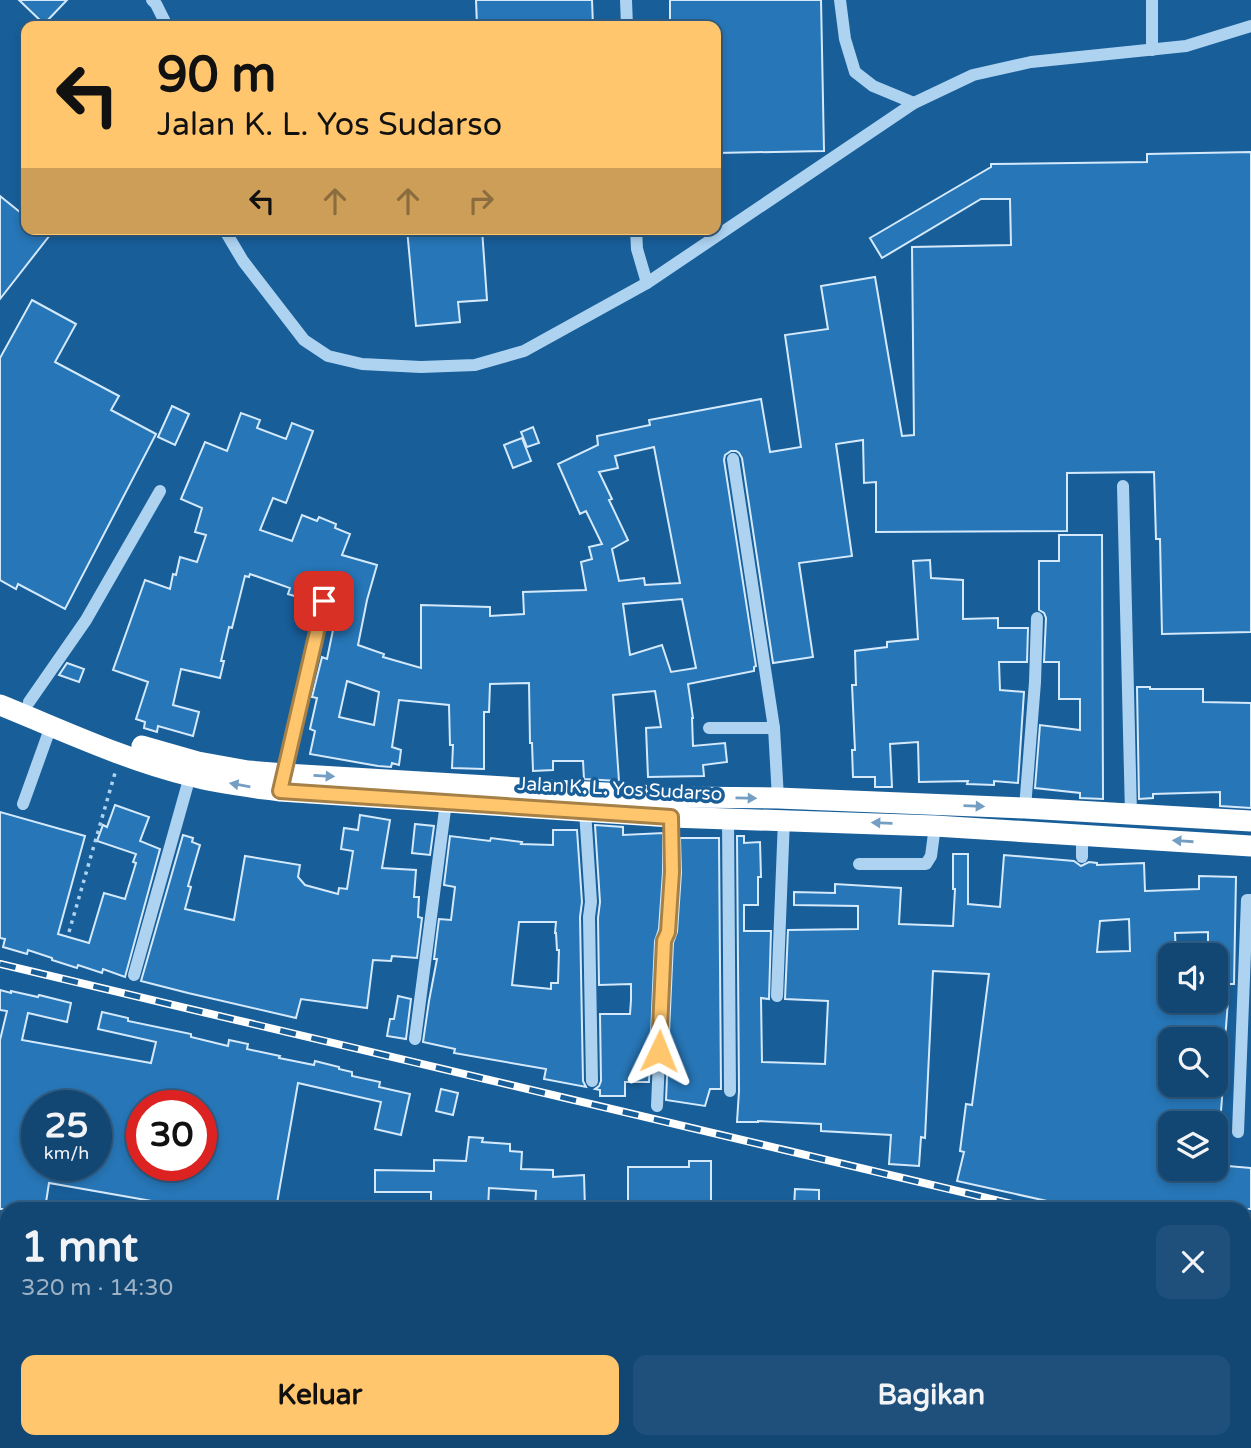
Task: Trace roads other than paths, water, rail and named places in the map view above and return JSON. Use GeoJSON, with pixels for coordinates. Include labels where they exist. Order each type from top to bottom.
{"type":"FeatureCollection","features":[{"type":"Feature","properties":{"kind":"highway","name":"Jalan K. L. Yos Sudarso"},"geometry":{"type":"LineString","coordinates":[[0,690],[127,741],[283,783],[446,802],[671,817],[934,826],[1251,846]]}},
{"type":"Feature","properties":{"kind":"highway","name":"Jalan K. L. Yos Sudarso"},"geometry":{"type":"LineString","coordinates":[[0,705],[120,754],[190,776],[243,786],[283,783],[673,797],[778,798],[1251,821]]}},
{"type":"Feature","properties":{"kind":"street"},"geometry":{"type":"LineString","coordinates":[[152,0],[164,21]]}},
{"type":"Feature","properties":{"kind":"street"},"geometry":{"type":"LineString","coordinates":[[626,0],[627,21]]}},
{"type":"Feature","properties":{"kind":"street"},"geometry":{"type":"LineString","coordinates":[[841,0],[845,39],[855,72],[873,86],[914,103]]}},
{"type":"Feature","properties":{"kind":"street"},"geometry":{"type":"LineString","coordinates":[[1152,0],[1152,50]]}},
{"type":"Feature","properties":{"kind":"street"},"geometry":{"type":"LineString","coordinates":[[721,233],[914,103],[973,75],[1031,62],[1186,46],[1251,26]]}},
{"type":"Feature","properties":{"kind":"street"},"geometry":{"type":"LineString","coordinates":[[228,235],[243,261],[304,340],[328,356],[362,364],[421,367],[475,365],[524,351],[647,283],[718,235]]}},
{"type":"Feature","properties":{"kind":"street"},"geometry":{"type":"LineString","coordinates":[[636,235],[637,250],[647,283]]}},
{"type":"Feature","properties":{"kind":"street"},"geometry":{"type":"LineString","coordinates":[[733,459],[774,728],[778,798]]}},
{"type":"Feature","properties":{"kind":"street"},"geometry":{"type":"LineString","coordinates":[[1123,486],[1131,814]]}},
{"type":"Feature","properties":{"kind":"street"},"geometry":{"type":"LineString","coordinates":[[29,702],[86,620],[160,491]]}},
{"type":"Feature","properties":{"kind":"street"},"geometry":{"type":"LineString","coordinates":[[283,783],[324,601]]}},
{"type":"Feature","properties":{"kind":"street"},"geometry":{"type":"LineString","coordinates":[[1025,808],[1037,618]]}},
{"type":"Feature","properties":{"kind":"street"},"geometry":{"type":"LineString","coordinates":[[23,804],[51,726]]}},
{"type":"Feature","properties":{"kind":"street"},"geometry":{"type":"LineString","coordinates":[[709,728],[774,728]]}},
{"type":"Feature","properties":{"kind":"street"},"geometry":{"type":"LineString","coordinates":[[134,975],[190,776]]}},
{"type":"Feature","properties":{"kind":"street"},"geometry":{"type":"LineString","coordinates":[[415,1039],[446,802]]}},
{"type":"Feature","properties":{"kind":"street"},"geometry":{"type":"LineString","coordinates":[[586,811],[591,902],[592,1082]]}},
{"type":"Feature","properties":{"kind":"street"},"geometry":{"type":"LineString","coordinates":[[657,1106],[664,941],[668,932],[672,872],[671,817]]}},
{"type":"Feature","properties":{"kind":"street"},"geometry":{"type":"LineString","coordinates":[[728,818],[730,1091]]}},
{"type":"Feature","properties":{"kind":"street"},"geometry":{"type":"LineString","coordinates":[[777,996],[784,819]]}},
{"type":"Feature","properties":{"kind":"street"},"geometry":{"type":"LineString","coordinates":[[859,864],[926,864],[930,856],[934,826]]}},
{"type":"Feature","properties":{"kind":"street"},"geometry":{"type":"LineString","coordinates":[[1082,834],[1082,857]]}},
{"type":"Feature","properties":{"kind":"street"},"geometry":{"type":"LineString","coordinates":[[1238,1132],[1247,900],[1251,900]]}},
{"type":"Feature","properties":{"kind":"railway"},"geometry":{"type":"LineString","coordinates":[[0,964],[1003,1202]]}}]}
